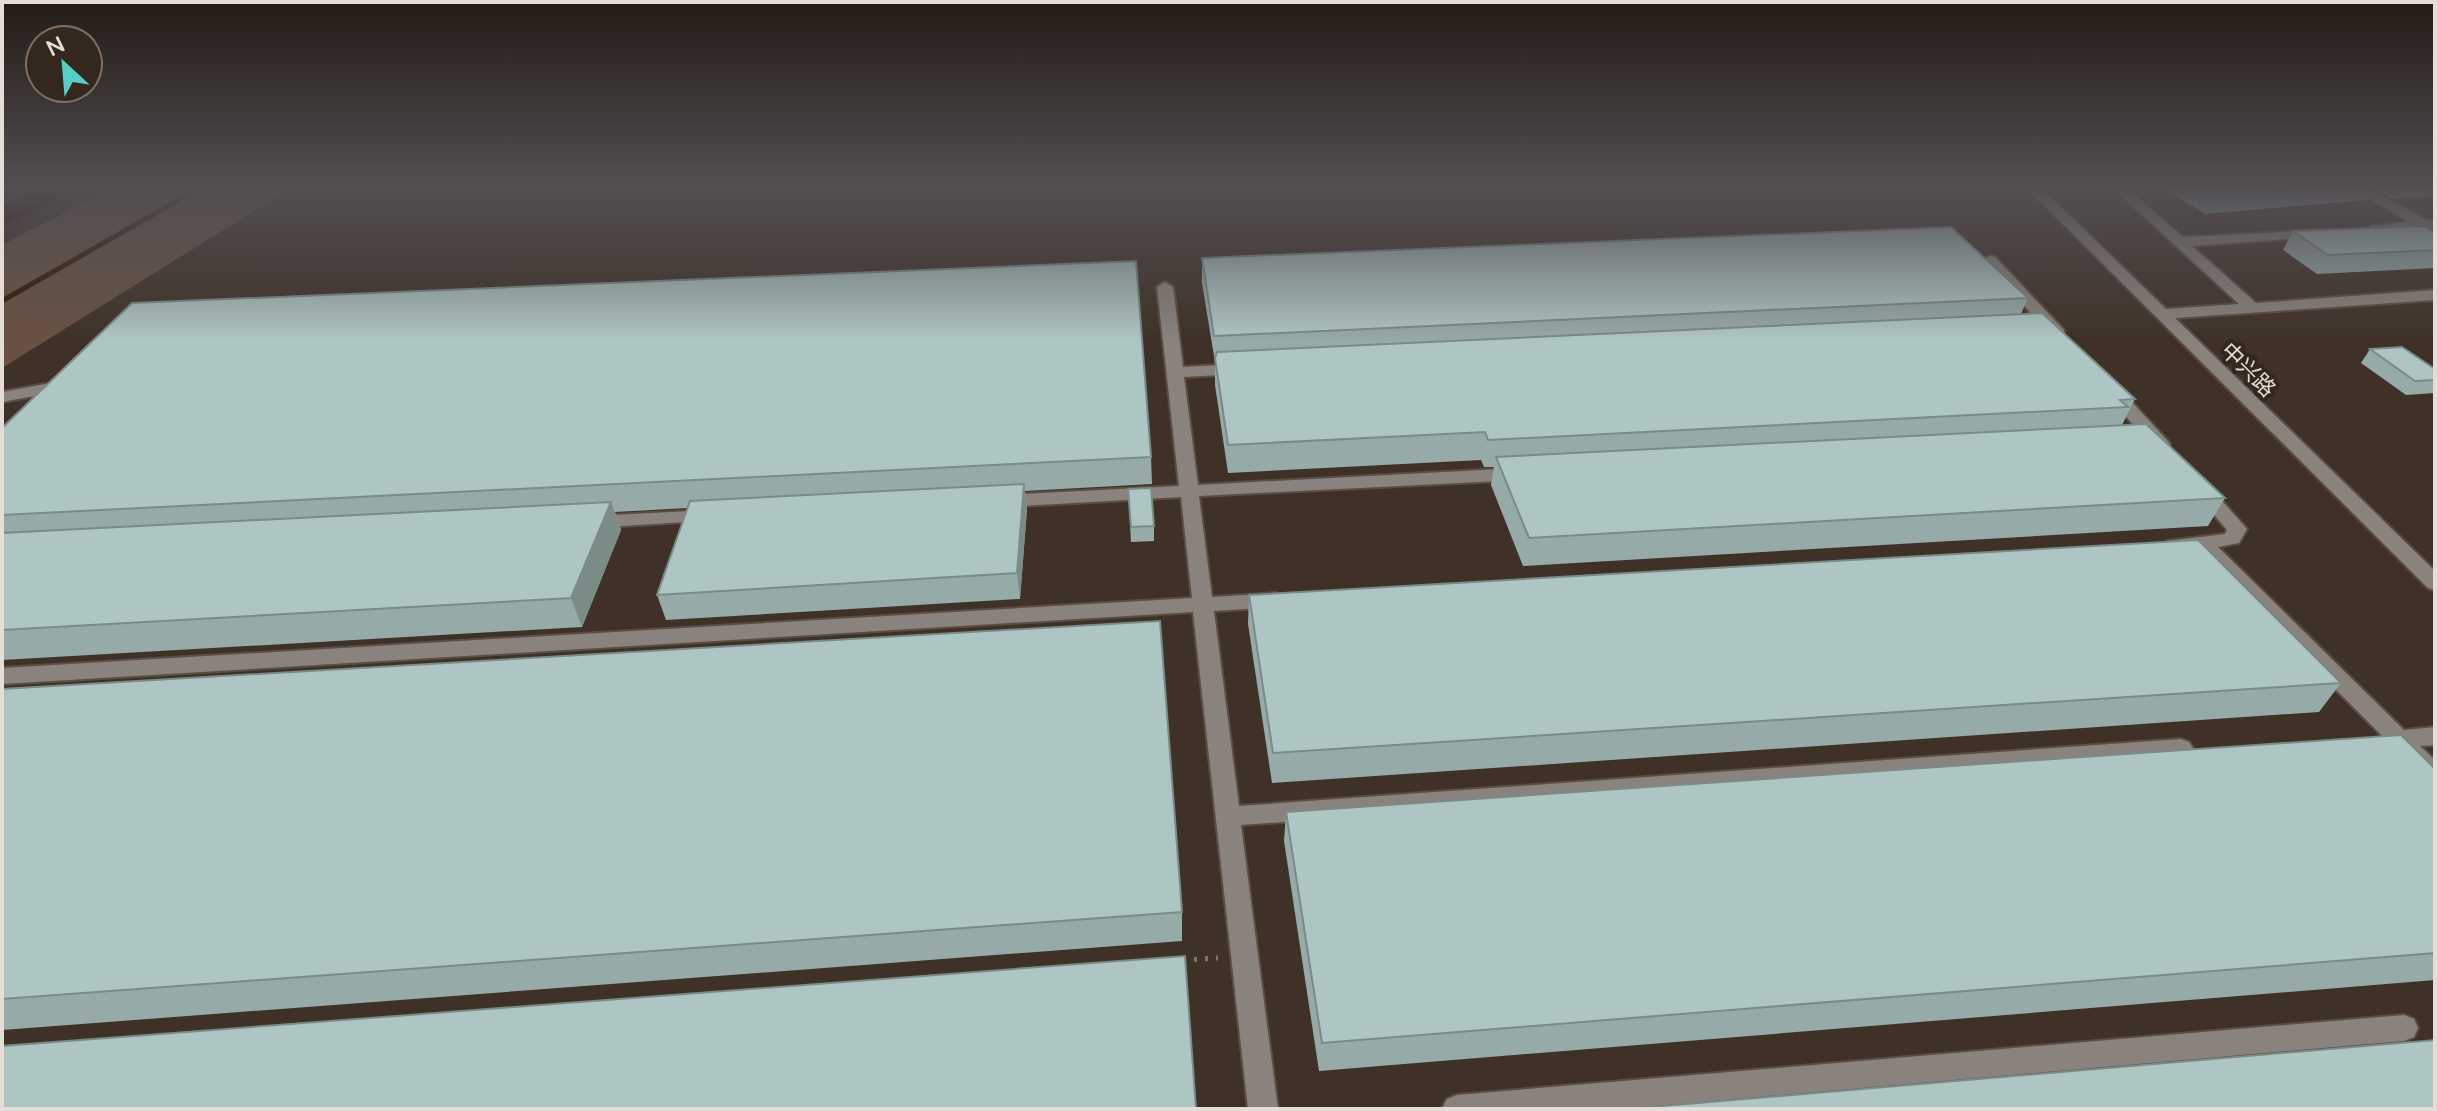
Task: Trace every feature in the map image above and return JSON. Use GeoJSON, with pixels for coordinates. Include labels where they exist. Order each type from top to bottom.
{"type":"FeatureCollection","features":[{"type":"Feature","properties":{"kind":"street","name":"中兴路"},"geometry":{"type":"LineString","coordinates":[[2085,238],[2435,583]]}},
{"type":"Feature","properties":{"kind":"street"},"geometry":{"type":"LineString","coordinates":[[2175,238],[2253,308]]}},
{"type":"Feature","properties":{"kind":"street"},"geometry":{"type":"LineString","coordinates":[[2180,242],[2244,238]]}},
{"type":"Feature","properties":{"kind":"street"},"geometry":{"type":"LineString","coordinates":[[1990,260],[2047,330],[2076,352]]}},
{"type":"Feature","properties":{"kind":"street"},"geometry":{"type":"LineString","coordinates":[[1165,287],[1263,1109]]}},
{"type":"Feature","properties":{"kind":"street"},"geometry":{"type":"LineString","coordinates":[[2162,314],[2435,295]]}},
{"type":"Feature","properties":{"kind":"street"},"geometry":{"type":"LineString","coordinates":[[1175,372],[1254,369]]}},
{"type":"Feature","properties":{"kind":"street"},"geometry":{"type":"LineString","coordinates":[[2096,374],[2237,529],[2232,539],[2154,546]]}},
{"type":"Feature","properties":{"kind":"street"},"geometry":{"type":"LineString","coordinates":[[2,397],[50,384],[24,410]]}},
{"type":"Feature","properties":{"kind":"street"},"geometry":{"type":"LineString","coordinates":[[2127,442],[2159,441]]}},
{"type":"Feature","properties":{"kind":"street"},"geometry":{"type":"LineString","coordinates":[[983,502],[1539,473]]}},
{"type":"Feature","properties":{"kind":"street"},"geometry":{"type":"LineString","coordinates":[[572,523],[730,515]]}},
{"type":"Feature","properties":{"kind":"street"},"geometry":{"type":"LineString","coordinates":[[2202,543],[2435,775]]}},
{"type":"Feature","properties":{"kind":"street"},"geometry":{"type":"LineString","coordinates":[[2,676],[1298,598]]}},
{"type":"Feature","properties":{"kind":"street"},"geometry":{"type":"LineString","coordinates":[[2399,739],[2435,736]]}},
{"type":"Feature","properties":{"kind":"street"},"geometry":{"type":"LineString","coordinates":[[1228,816],[2181,748]]}},
{"type":"Feature","properties":{"kind":"street"},"geometry":{"type":"LineString","coordinates":[[1457,1109],[2404,1028]]}},
{"type":"Feature","properties":{"kind":"path"},"geometry":{"type":"LineString","coordinates":[[1181,961],[1245,956]]}},
{"type":"Feature","properties":{"kind":"shaded area"},"geometry":{"type":"Polygon","coordinates":[[[16,238],[211,238],[2,368],[2,245],[16,238]]]}},
{"type":"Feature","properties":{"kind":"building"},"geometry":{"type":"Polygon","coordinates":[[[1689,238],[1963,238],[2028,298],[1214,336],[1202,258],[1689,238]]]}},
{"type":"Feature","properties":{"kind":"building"},"geometry":{"type":"Polygon","coordinates":[[[2303,238],[2435,238],[2435,250],[2328,255],[2303,238]]]}},
{"type":"Feature","properties":{"kind":"building"},"geometry":{"type":"Polygon","coordinates":[[[1136,261],[1151,457],[2,515],[2,428],[132,303],[1136,261]]]}},
{"type":"Feature","properties":{"kind":"building"},"geometry":{"type":"Polygon","coordinates":[[[2042,313],[2135,399],[2120,400],[2128,407],[1488,440],[1485,432],[1228,445],[1215,358],[1217,352],[2042,313]]]}},
{"type":"Feature","properties":{"kind":"building"},"geometry":{"type":"Polygon","coordinates":[[[2402,347],[2435,369],[2435,380],[2415,381],[2370,349],[2402,347]]]}},
{"type":"Feature","properties":{"kind":"building"},"geometry":{"type":"Polygon","coordinates":[[[2146,424],[2225,498],[1529,538],[1496,457],[2146,424]]]}},
{"type":"Feature","properties":{"kind":"building"},"geometry":{"type":"Polygon","coordinates":[[[1024,484],[1017,573],[657,595],[690,501],[1024,484]]]}},
{"type":"Feature","properties":{"kind":"building"},"geometry":{"type":"Polygon","coordinates":[[[1151,488],[1154,526],[1131,527],[1128,489],[1151,488]]]}},
{"type":"Feature","properties":{"kind":"building"},"geometry":{"type":"Polygon","coordinates":[[[611,502],[571,598],[2,630],[2,533],[611,502]]]}},
{"type":"Feature","properties":{"kind":"building"},"geometry":{"type":"Polygon","coordinates":[[[2198,540],[2341,683],[1273,753],[1249,595],[2198,540]]]}},
{"type":"Feature","properties":{"kind":"building"},"geometry":{"type":"Polygon","coordinates":[[[1160,621],[1182,912],[2,999],[2,689],[1160,621]]]}},
{"type":"Feature","properties":{"kind":"building"},"geometry":{"type":"Polygon","coordinates":[[[2401,735],[2435,769],[2435,953],[1322,1043],[1286,812],[2401,735]]]}},
{"type":"Feature","properties":{"kind":"building"},"geometry":{"type":"Polygon","coordinates":[[[1185,956],[1196,1109],[2,1109],[2,1046],[1185,956]]]}},
{"type":"Feature","properties":{"kind":"building"},"geometry":{"type":"Polygon","coordinates":[[[2435,1040],[2435,1109],[1628,1109],[2435,1040]]]}},
{"type":"Feature","properties":{"kind":"waterway"},"geometry":{"type":"LineString","coordinates":[[2,301],[112,238]]}}]}
